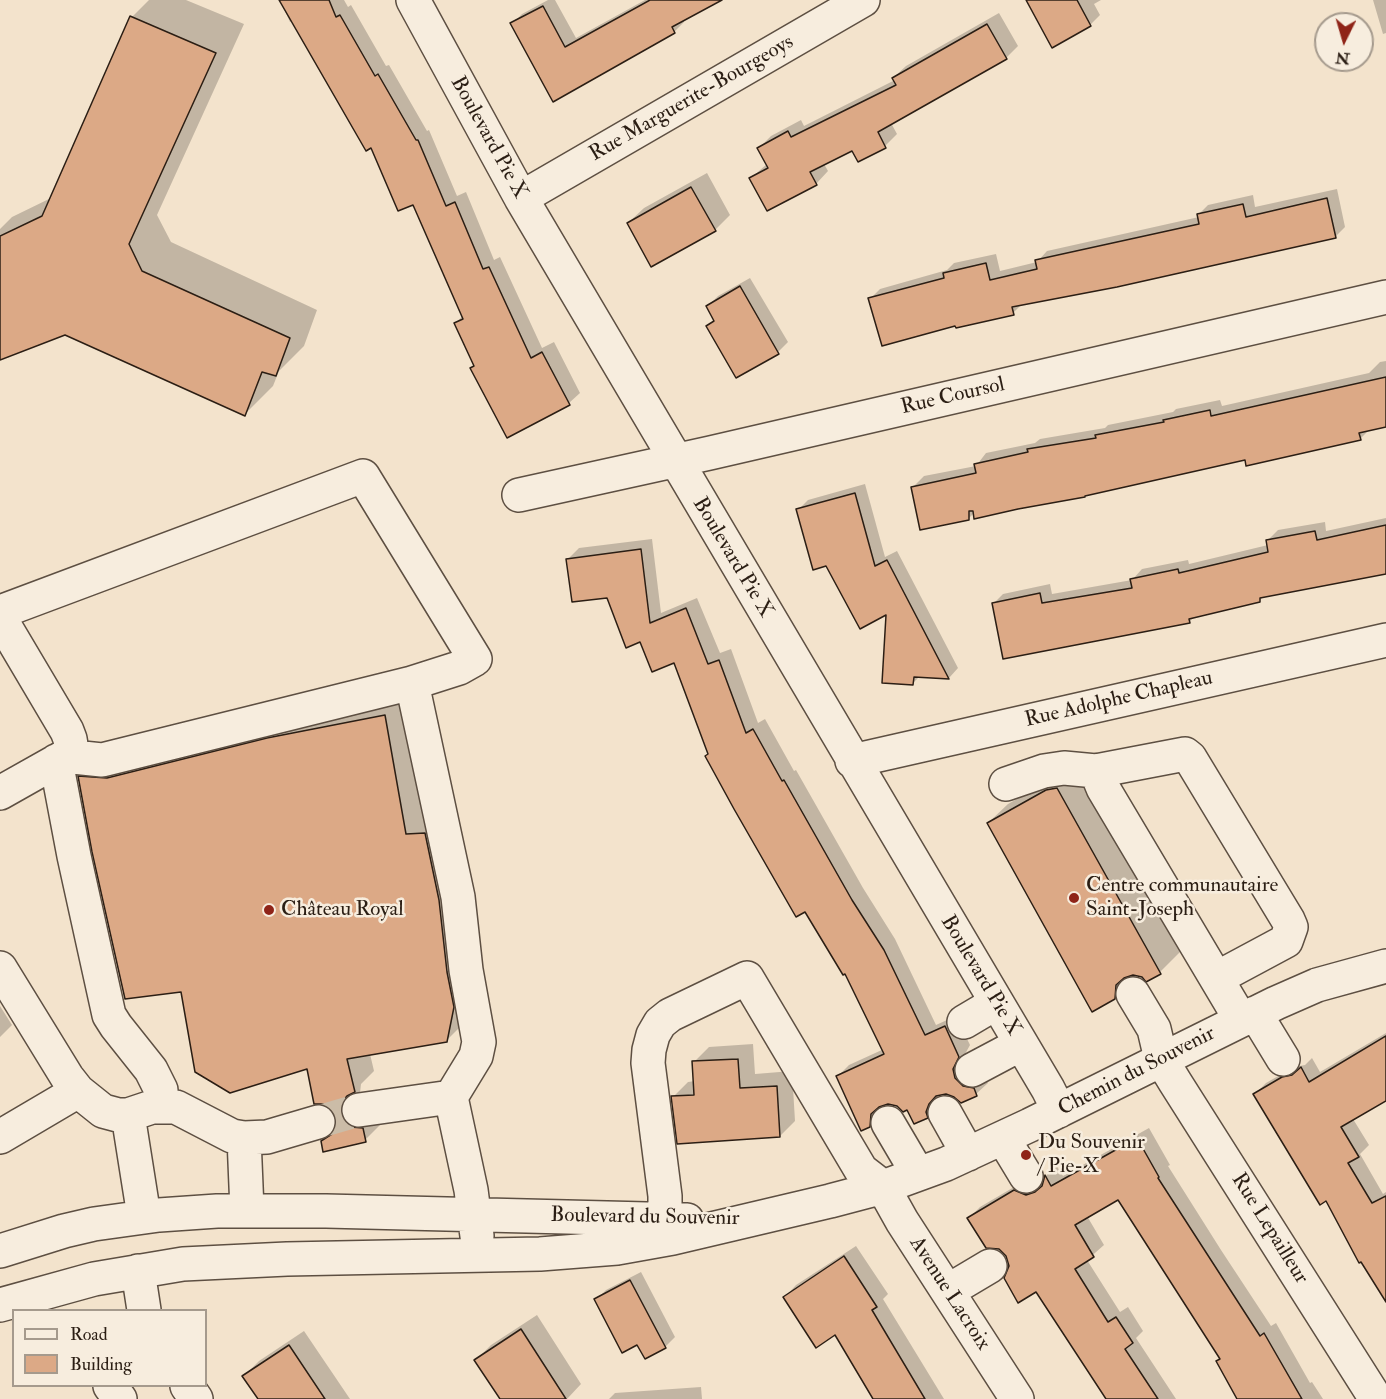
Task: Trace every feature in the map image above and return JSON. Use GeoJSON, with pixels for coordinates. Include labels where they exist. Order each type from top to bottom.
{"type":"FeatureCollection","features":[{"type":"Feature","properties":{"kind":"street","name":"Boulevard Pie X"},"geometry":{"type":"LineString","coordinates":[[413,0],[521,198],[1059,1112]]}},
{"type":"Feature","properties":{"kind":"street","name":"Rue Marguerite-Bourgeoys"},"geometry":{"type":"LineString","coordinates":[[521,198],[863,0]]}},
{"type":"Feature","properties":{"kind":"street","name":"Rue Coursol"},"geometry":{"type":"LineString","coordinates":[[519,495],[1386,297]]}},
{"type":"Feature","properties":{"kind":"street"},"geometry":{"type":"LineString","coordinates":[[0,612],[363,476],[475,659],[459,668],[412,682],[102,760],[64,759],[0,793]]}},
{"type":"Feature","properties":{"kind":"street"},"geometry":{"type":"LineString","coordinates":[[0,618],[70,739],[64,759],[74,856],[109,1014],[151,1070],[161,1090],[161,1106]]}},
{"type":"Feature","properties":{"kind":"street","name":"Rue Adolphe Chapleau"},"geometry":{"type":"LineString","coordinates":[[852,760],[1386,640]]}},
{"type":"Feature","properties":{"kind":"street"},"geometry":{"type":"LineString","coordinates":[[412,682],[458,897],[466,970],[478,1032],[476,1056],[451,1097],[476,1216],[478,1256]]}},
{"type":"Feature","properties":{"kind":"street"},"geometry":{"type":"LineString","coordinates":[[1006,784],[1044,771],[1064,768],[1096,771],[1185,754],[1190,758],[1291,927],[1286,941],[1216,978]]}},
{"type":"Feature","properties":{"kind":"street"},"geometry":{"type":"LineString","coordinates":[[1096,771],[1103,788],[1216,978],[1283,1059]]}},
{"type":"Feature","properties":{"kind":"street","name":"Chemin du Souvenir"},"geometry":{"type":"LineString","coordinates":[[751,1219],[883,1187],[918,1174],[968,1154],[1059,1112],[1248,1016],[1317,985],[1386,966]]}},
{"type":"Feature","properties":{"kind":"street"},"geometry":{"type":"LineString","coordinates":[[0,968],[78,1091],[103,1111],[128,1115],[152,1107],[176,1107],[232,1136],[244,1138],[267,1137],[318,1122]]}},
{"type":"Feature","properties":{"kind":"street"},"geometry":{"type":"LineString","coordinates":[[665,1229],[659,1143],[648,1063],[653,1035],[660,1023],[670,1015],[747,978],[861,1170],[883,1187]]}},
{"type":"Feature","properties":{"kind":"street","name":"Rue Lepailleur"},"geometry":{"type":"LineString","coordinates":[[1133,994],[1154,1029],[1161,1059],[1376,1399]]}},
{"type":"Feature","properties":{"kind":"street"},"geometry":{"type":"LineString","coordinates":[[964,1022],[996,1003]]}},
{"type":"Feature","properties":{"kind":"street"},"geometry":{"type":"LineString","coordinates":[[972,1071],[1021,1044]]}},
{"type":"Feature","properties":{"kind":"street"},"geometry":{"type":"LineString","coordinates":[[0,1137],[78,1091]]}},
{"type":"Feature","properties":{"kind":"street"},"geometry":{"type":"LineString","coordinates":[[359,1110],[451,1097]]}},
{"type":"Feature","properties":{"kind":"street"},"geometry":{"type":"LineString","coordinates":[[945,1113],[968,1154]]}},
{"type":"Feature","properties":{"kind":"street"},"geometry":{"type":"LineString","coordinates":[[128,1115],[144,1216]]}},
{"type":"Feature","properties":{"kind":"street"},"geometry":{"type":"LineString","coordinates":[[888,1123],[918,1174]]}},
{"type":"Feature","properties":{"kind":"street"},"geometry":{"type":"LineString","coordinates":[[244,1138],[247,1210]]}},
{"type":"Feature","properties":{"kind":"street"},"geometry":{"type":"LineString","coordinates":[[1003,1138],[1026,1176]]}},
{"type":"Feature","properties":{"kind":"street","name":"Avenue Lacroix"},"geometry":{"type":"LineString","coordinates":[[883,1187],[902,1221],[1017,1399]]}},
{"type":"Feature","properties":{"kind":"street","name":"Boulevard du Souvenir"},"geometry":{"type":"LineString","coordinates":[[0,1251],[64,1231],[144,1216],[186,1212],[326,1211],[476,1216],[665,1229]]}},
{"type":"Feature","properties":{"kind":"street","name":"Boulevard du Souvenir"},"geometry":{"type":"LineString","coordinates":[[0,1305],[62,1299],[138,1271],[183,1264],[247,1260],[478,1256],[590,1251],[665,1229],[751,1219]]}},
{"type":"Feature","properties":{"kind":"street"},"geometry":{"type":"LineString","coordinates":[[948,1291],[990,1266]]}},
{"type":"Feature","properties":{"kind":"street"},"geometry":{"type":"LineString","coordinates":[[138,1271],[144,1309]]}},
{"type":"Feature","properties":{"kind":"street"},"geometry":{"type":"LineString","coordinates":[[111,1387],[120,1399]]}},
{"type":"Feature","properties":{"kind":"building"},"geometry":{"type":"Polygon","coordinates":[[[279,0],[329,0],[336,17],[340,15],[375,76],[378,74],[418,140],[446,206],[455,202],[483,269],[489,267],[531,358],[542,352],[570,405],[507,438],[470,368],[474,366],[454,323],[463,319],[413,205],[398,211],[371,148],[366,151],[279,0]]]}},
{"type":"Feature","properties":{"kind":"building"},"geometry":{"type":"Polygon","coordinates":[[[650,0],[722,0],[672,27],[675,33],[553,102],[510,23],[543,6],[565,47],[650,0]]]}},
{"type":"Feature","properties":{"kind":"building"},"geometry":{"type":"Polygon","coordinates":[[[1026,0],[1077,0],[1091,26],[1052,48],[1026,0]]]}},
{"type":"Feature","properties":{"kind":"building"},"geometry":{"type":"Polygon","coordinates":[[[130,16],[216,53],[129,244],[142,271],[290,338],[276,376],[262,372],[245,416],[65,335],[0,360],[0,236],[42,216],[130,16]]]}},
{"type":"Feature","properties":{"kind":"building"},"geometry":{"type":"Polygon","coordinates":[[[987,24],[1007,59],[878,132],[886,148],[858,162],[852,151],[810,172],[817,185],[767,211],[749,178],[768,168],[757,148],[788,131],[791,137],[896,85],[892,78],[987,24]]]}},
{"type":"Feature","properties":{"kind":"building"},"geometry":{"type":"Polygon","coordinates":[[[691,187],[716,231],[651,267],[627,223],[691,187]]]}},
{"type":"Feature","properties":{"kind":"building"},"geometry":{"type":"Polygon","coordinates":[[[1327,198],[1336,238],[1117,287],[1012,307],[1014,315],[956,328],[955,326],[882,346],[868,298],[944,278],[943,273],[986,263],[990,280],[1037,269],[1035,260],[1199,224],[1197,214],[1243,204],[1246,217],[1327,198]]]}},
{"type":"Feature","properties":{"kind":"building"},"geometry":{"type":"Polygon","coordinates":[[[740,286],[779,354],[736,378],[706,326],[714,321],[706,306],[740,286]]]}},
{"type":"Feature","properties":{"kind":"building"},"geometry":{"type":"Polygon","coordinates":[[[1386,377],[1386,427],[1359,433],[1361,440],[1246,466],[1245,460],[1085,497],[974,519],[973,511],[969,511],[969,520],[920,530],[911,487],[976,473],[974,464],[1028,452],[1027,449],[1096,438],[1095,435],[1164,422],[1163,420],[1210,410],[1211,416],[1386,377]]]}},
{"type":"Feature","properties":{"kind":"building"},"geometry":{"type":"Polygon","coordinates":[[[855,493],[875,566],[887,560],[949,679],[914,677],[913,685],[882,683],[886,615],[860,629],[826,566],[813,570],[796,509],[855,493]]]}},
{"type":"Feature","properties":{"kind":"building"},"geometry":{"type":"Polygon","coordinates":[[[1386,525],[1386,574],[1260,598],[1260,602],[1189,619],[1190,623],[1003,659],[992,603],[1040,593],[1042,603],[1132,588],[1130,579],[1178,569],[1179,573],[1268,552],[1266,540],[1315,531],[1317,540],[1386,525]]]}},
{"type":"Feature","properties":{"kind":"building"},"geometry":{"type":"Polygon","coordinates":[[[641,549],[650,623],[686,608],[708,664],[719,660],[746,733],[753,729],[782,781],[784,780],[852,900],[884,950],[925,1035],[945,1026],[959,1057],[953,1069],[955,1078],[963,1086],[974,1088],[977,1096],[961,1103],[946,1094],[936,1096],[926,1112],[928,1118],[914,1124],[907,1110],[903,1112],[897,1106],[888,1104],[879,1107],[871,1114],[870,1127],[861,1131],[836,1076],[884,1054],[845,974],[843,975],[805,912],[796,917],[734,809],[705,756],[708,754],[674,663],[652,672],[640,642],[626,648],[607,598],[572,602],[566,559],[641,549]]]}},
{"type":"Feature","properties":{"kind":"building","name":"Château Royal"},"geometry":{"type":"Polygon","coordinates":[[[385,715],[406,834],[425,833],[439,900],[447,972],[454,1007],[447,1042],[347,1059],[355,1092],[342,1102],[341,1113],[344,1121],[351,1127],[363,1128],[366,1142],[323,1152],[321,1141],[332,1134],[336,1127],[336,1117],[330,1108],[323,1104],[314,1104],[307,1069],[230,1093],[195,1072],[181,992],[125,999],[92,852],[78,776],[107,778],[267,738],[385,715]]]}},
{"type":"Feature","properties":{"kind":"building","name":"Centre communautaire Saint-Joseph"},"geometry":{"type":"Polygon","coordinates":[[[1057,788],[1161,974],[1146,982],[1142,977],[1133,975],[1124,978],[1116,985],[1115,999],[1092,1012],[987,823],[1046,790],[1057,788]]]}},
{"type":"Feature","properties":{"kind":"building"},"geometry":{"type":"Polygon","coordinates":[[[1386,1036],[1386,1101],[1341,1127],[1359,1157],[1348,1163],[1372,1203],[1386,1196],[1386,1302],[1361,1262],[1359,1263],[1326,1201],[1320,1205],[1253,1094],[1282,1077],[1292,1075],[1301,1067],[1309,1082],[1386,1036]]]}},
{"type":"Feature","properties":{"kind":"building"},"geometry":{"type":"Polygon","coordinates":[[[738,1059],[740,1088],[777,1086],[780,1137],[677,1144],[671,1096],[694,1095],[692,1061],[738,1059]]]}},
{"type":"Feature","properties":{"kind":"building"},"geometry":{"type":"Polygon","coordinates":[[[1137,1138],[1158,1178],[1260,1336],[1264,1333],[1302,1399],[1237,1399],[1216,1361],[1220,1359],[1118,1200],[1075,1225],[1094,1257],[1075,1269],[1108,1322],[1116,1317],[1133,1343],[1125,1349],[1158,1399],[1106,1399],[1036,1292],[1018,1303],[1004,1278],[1009,1266],[1006,1256],[999,1249],[986,1248],[967,1218],[1014,1190],[1026,1195],[1035,1192],[1042,1186],[1045,1175],[1051,1186],[1137,1138]]]}},
{"type":"Feature","properties":{"kind":"building"},"geometry":{"type":"Polygon","coordinates":[[[844,1256],[877,1307],[872,1310],[925,1399],[873,1399],[835,1335],[816,1348],[783,1297],[844,1256]]]}},
{"type":"Feature","properties":{"kind":"building"},"geometry":{"type":"Polygon","coordinates":[[[630,1280],[666,1348],[645,1359],[637,1345],[622,1353],[594,1299],[630,1280]]]}},
{"type":"Feature","properties":{"kind":"building"},"geometry":{"type":"Polygon","coordinates":[[[521,1329],[566,1399],[500,1399],[474,1360],[521,1329]]]}},
{"type":"Feature","properties":{"kind":"building"},"geometry":{"type":"Polygon","coordinates":[[[289,1345],[325,1399],[258,1399],[242,1376],[289,1345]]]}},
{"type":"Feature","properties":{"kind":"tunnel"},"geometry":{"type":"LineString","coordinates":[[318,1122],[359,1110]]}},
{"type":"Feature","properties":{"kind":"place","name":"Centre communautaire Saint-Joseph"},"geometry":{"type":"Point","coordinates":[1074,898]}},
{"type":"Feature","properties":{"kind":"place","name":"Château Royal"},"geometry":{"type":"Point","coordinates":[269,910]}},
{"type":"Feature","properties":{"kind":"place","name":"Du Souvenir / Pie-X"},"geometry":{"type":"Point","coordinates":[1026,1155]}}]}
